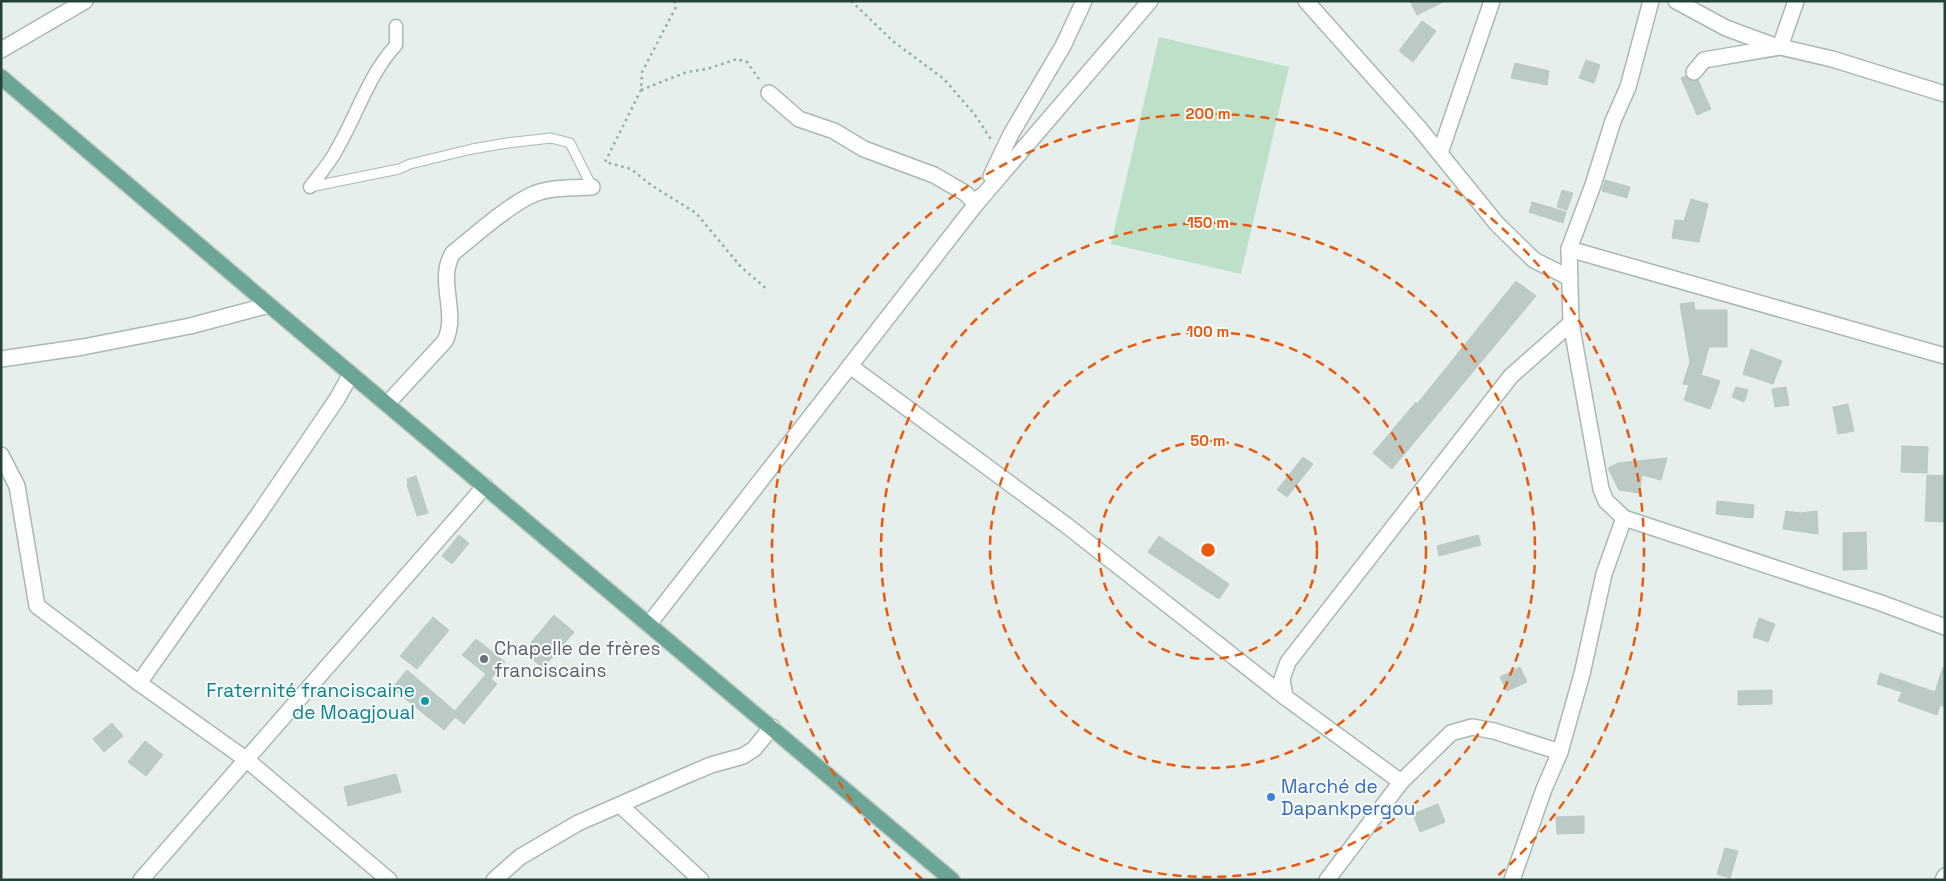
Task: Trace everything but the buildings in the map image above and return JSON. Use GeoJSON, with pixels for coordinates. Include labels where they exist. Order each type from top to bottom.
{"type":"FeatureCollection","features":[{"type":"Feature","properties":{"kind":"main road"},"geometry":{"type":"LineString","coordinates":[[4,85],[485,486],[952,880]]}},
{"type":"Feature","properties":{"kind":"street"},"geometry":{"type":"LineString","coordinates":[[1,50],[85,1]]}},
{"type":"Feature","properties":{"kind":"street"},"geometry":{"type":"LineString","coordinates":[[976,204],[1002,157],[1012,134],[1063,46],[1084,1]]}},
{"type":"Feature","properties":{"kind":"street"},"geometry":{"type":"LineString","coordinates":[[649,624],[976,204],[1150,1]]}},
{"type":"Feature","properties":{"kind":"street"},"geometry":{"type":"LineString","coordinates":[[1306,1],[1440,153],[1497,224],[1534,260],[1570,278]]}},
{"type":"Feature","properties":{"kind":"street"},"geometry":{"type":"LineString","coordinates":[[1440,153],[1492,1]]}},
{"type":"Feature","properties":{"kind":"street"},"geometry":{"type":"LineString","coordinates":[[1651,1],[1628,87],[1612,121],[1569,249],[1571,323],[1601,488],[1606,501],[1624,518],[1945,626]]}},
{"type":"Feature","properties":{"kind":"street"},"geometry":{"type":"LineString","coordinates":[[1676,1],[1726,28],[1780,47],[1832,59],[1945,94]]}},
{"type":"Feature","properties":{"kind":"street"},"geometry":{"type":"LineString","coordinates":[[1780,47],[1796,1]]}},
{"type":"Feature","properties":{"kind":"street"},"geometry":{"type":"LineString","coordinates":[[310,187],[337,150],[366,90],[396,45],[396,26]]}},
{"type":"Feature","properties":{"kind":"street"},"geometry":{"type":"LineString","coordinates":[[1694,72],[1704,60],[1780,47]]}},
{"type":"Feature","properties":{"kind":"street"},"geometry":{"type":"LineString","coordinates":[[769,93],[799,118],[834,131],[864,149],[934,175],[964,193],[976,204]]}},
{"type":"Feature","properties":{"kind":"street"},"geometry":{"type":"LineString","coordinates":[[387,404],[445,341],[449,332],[451,322],[446,270],[448,261],[453,253],[516,204],[533,194],[548,190],[592,187]]}},
{"type":"Feature","properties":{"kind":"street"},"geometry":{"type":"LineString","coordinates":[[1569,249],[1945,356]]}},
{"type":"Feature","properties":{"kind":"street"},"geometry":{"type":"LineString","coordinates":[[1,359],[83,347],[190,326],[269,306]]}},
{"type":"Feature","properties":{"kind":"street"},"geometry":{"type":"LineString","coordinates":[[1285,698],[1282,679],[1288,662],[1511,376],[1571,323]]}},
{"type":"Feature","properties":{"kind":"street"},"geometry":{"type":"LineString","coordinates":[[850,366],[1066,525],[1285,698],[1401,782]]}},
{"type":"Feature","properties":{"kind":"street"},"geometry":{"type":"LineString","coordinates":[[139,683],[275,490],[337,399],[351,374]]}},
{"type":"Feature","properties":{"kind":"street"},"geometry":{"type":"LineString","coordinates":[[1,455],[17,486],[37,606],[139,683],[247,760],[389,880]]}},
{"type":"Feature","properties":{"kind":"street"},"geometry":{"type":"LineString","coordinates":[[141,880],[485,486]]}},
{"type":"Feature","properties":{"kind":"street"},"geometry":{"type":"LineString","coordinates":[[1512,880],[1544,789],[1560,752],[1582,674],[1604,574],[1624,518]]}},
{"type":"Feature","properties":{"kind":"street"},"geometry":{"type":"LineString","coordinates":[[494,880],[520,857],[578,823],[712,765],[743,756],[754,749],[772,727]]}},
{"type":"Feature","properties":{"kind":"street"},"geometry":{"type":"LineString","coordinates":[[1327,880],[1401,782],[1450,733],[1472,727],[1494,731],[1560,752]]}},
{"type":"Feature","properties":{"kind":"street"},"geometry":{"type":"LineString","coordinates":[[620,805],[701,880]]}},
{"type":"Feature","properties":{"kind":"street"},"geometry":{"type":"LineString","coordinates":[[1943,880],[1945,876]]}},
{"type":"Feature","properties":{"kind":"lane"},"geometry":{"type":"LineString","coordinates":[[310,187],[399,169],[410,164],[472,149],[551,138],[570,143],[592,187]]}},
{"type":"Feature","properties":{"kind":"path"},"geometry":{"type":"LineString","coordinates":[[674,1],[676,6],[642,72],[641,90],[605,162],[630,169],[651,185],[696,213],[741,267],[768,290]]}},
{"type":"Feature","properties":{"kind":"path"},"geometry":{"type":"LineString","coordinates":[[851,1],[894,42],[944,79],[980,122],[1002,157]]}},
{"type":"Feature","properties":{"kind":"path"},"geometry":{"type":"LineString","coordinates":[[641,90],[687,72],[706,70],[738,60],[747,62],[769,93]]}},
{"type":"Feature","properties":{"kind":"green space"},"geometry":{"type":"Polygon","coordinates":[[[1159,37],[1289,67],[1241,274],[1111,244],[1159,37]]]}},
{"type":"Feature","properties":{"kind":"place","name":"Chapelle de frères franciscains"},"geometry":{"type":"Point","coordinates":[484,659]}},
{"type":"Feature","properties":{"kind":"place","name":"Fraternité franciscaine de Moagjoual"},"geometry":{"type":"Point","coordinates":[425,701]}},
{"type":"Feature","properties":{"kind":"place","name":"Marché de Dapankpergou"},"geometry":{"type":"Point","coordinates":[1271,797]}}]}
